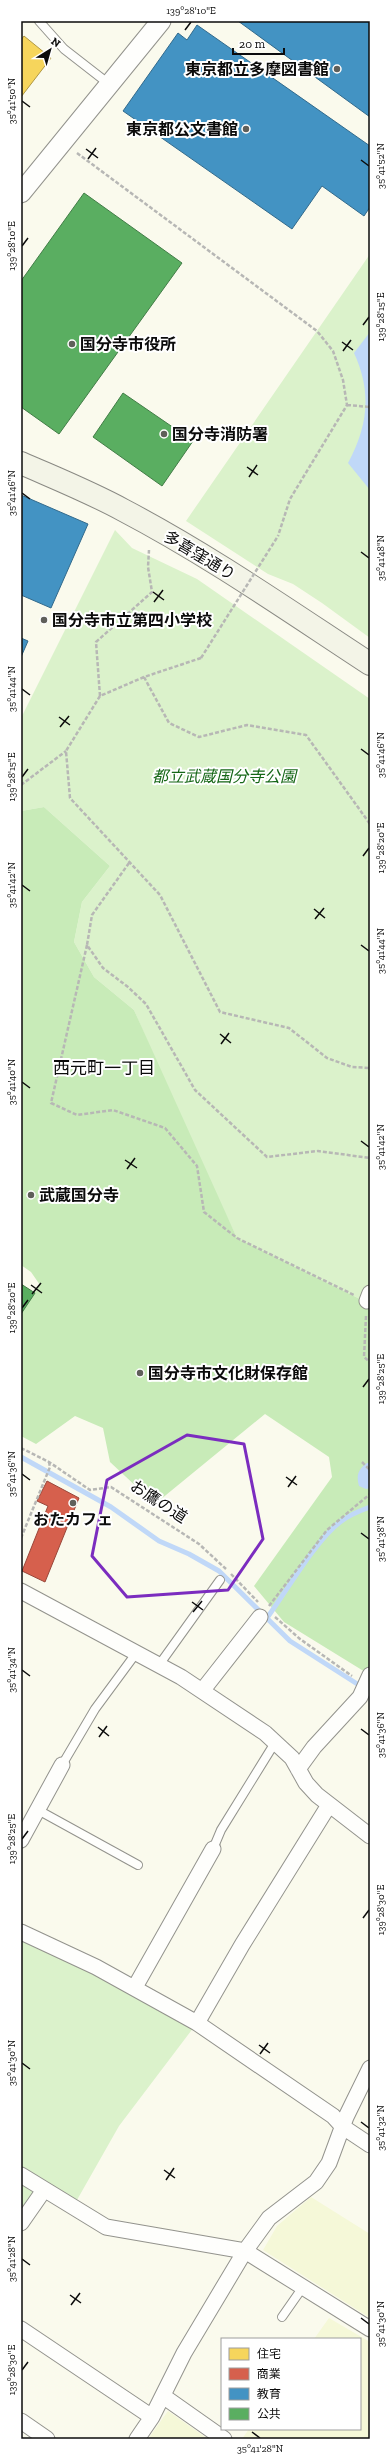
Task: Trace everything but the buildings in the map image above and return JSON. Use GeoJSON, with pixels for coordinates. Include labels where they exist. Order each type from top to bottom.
{"type":"FeatureCollection","features":[{"type":"Feature","properties":{"kind":"main road","name":"多喜窪通り"},"geometry":{"type":"LineString","coordinates":[[21,463],[91,494],[147,523],[220,565],[370,664]]}},
{"type":"Feature","properties":{"kind":"street"},"geometry":{"type":"LineString","coordinates":[[21,193],[161,21]]}},
{"type":"Feature","properties":{"kind":"street"},"geometry":{"type":"LineString","coordinates":[[21,1591],[137,1652],[202,1691],[276,1741],[292,1758],[306,1783],[329,1805],[370,1836]]}},
{"type":"Feature","properties":{"kind":"street"},"geometry":{"type":"LineString","coordinates":[[202,1691],[262,1611]]}},
{"type":"Feature","properties":{"kind":"street"},"geometry":{"type":"LineString","coordinates":[[298,1769],[365,1686]]}},
{"type":"Feature","properties":{"kind":"street"},"geometry":{"type":"LineString","coordinates":[[21,1840],[62,1765]]}},
{"type":"Feature","properties":{"kind":"street"},"geometry":{"type":"LineString","coordinates":[[197,2023],[242,1945],[329,1805]]}},
{"type":"Feature","properties":{"kind":"street"},"geometry":{"type":"LineString","coordinates":[[134,1987],[213,1849]]}},
{"type":"Feature","properties":{"kind":"street"},"geometry":{"type":"LineString","coordinates":[[21,1932],[134,1987],[197,2023],[333,2116],[343,2127],[370,2145]]}},
{"type":"Feature","properties":{"kind":"street"},"geometry":{"type":"LineString","coordinates":[[137,2439],[152,2417],[184,2354],[245,2250],[269,2218],[316,2182],[330,2163],[359,2087],[370,2068]]}},
{"type":"Feature","properties":{"kind":"street"},"geometry":{"type":"LineString","coordinates":[[21,2175],[106,2227],[245,2250],[370,2329]]}},
{"type":"Feature","properties":{"kind":"street"},"geometry":{"type":"LineString","coordinates":[[21,2223],[44,2190]]}},
{"type":"Feature","properties":{"kind":"street"},"geometry":{"type":"LineString","coordinates":[[21,2329],[152,2417]]}},
{"type":"Feature","properties":{"kind":"street"},"geometry":{"type":"LineString","coordinates":[[163,2396],[224,2439]]}},
{"type":"Feature","properties":{"kind":"street"},"geometry":{"type":"LineString","coordinates":[[21,2422],[47,2439]]}},
{"type":"Feature","properties":{"kind":"lane"},"geometry":{"type":"LineString","coordinates":[[40,21],[64,49],[109,84]]}},
{"type":"Feature","properties":{"kind":"lane"},"geometry":{"type":"LineString","coordinates":[[159,1665],[220,1580]]}},
{"type":"Feature","properties":{"kind":"lane"},"geometry":{"type":"LineString","coordinates":[[62,1765],[95,1709],[137,1652]]}},
{"type":"Feature","properties":{"kind":"lane"},"geometry":{"type":"LineString","coordinates":[[213,1849],[221,1830],[276,1741]]}},
{"type":"Feature","properties":{"kind":"lane"},"geometry":{"type":"LineString","coordinates":[[38,1810],[138,1865]]}},
{"type":"Feature","properties":{"kind":"lane"},"geometry":{"type":"LineString","coordinates":[[282,2317],[303,2287]]}},
{"type":"Feature","properties":{"kind":"path"},"geometry":{"type":"LineString","coordinates":[[21,786],[66,751],[100,696],[144,676],[200,658],[278,536],[290,498],[346,405],[343,380],[333,351],[317,331],[75,152]]}},
{"type":"Feature","properties":{"kind":"path"},"geometry":{"type":"LineString","coordinates":[[346,405],[370,407]]}},
{"type":"Feature","properties":{"kind":"path"},"geometry":{"type":"LineString","coordinates":[[100,696],[96,642],[152,592],[148,567],[149,550]]}},
{"type":"Feature","properties":{"kind":"path"},"geometry":{"type":"LineString","coordinates":[[144,676],[169,724],[199,737],[247,725],[306,735],[370,824]]}},
{"type":"Feature","properties":{"kind":"path"},"geometry":{"type":"LineString","coordinates":[[66,751],[70,798],[160,895],[220,1012],[289,1028],[327,1058],[352,1067],[370,1068]]}},
{"type":"Feature","properties":{"kind":"path"},"geometry":{"type":"LineString","coordinates":[[129,863],[92,915],[87,945],[51,1103],[77,1115],[113,1110],[166,1128],[197,1166],[204,1212],[237,1238],[368,1297],[364,1358],[370,1362]]}},
{"type":"Feature","properties":{"kind":"path"},"geometry":{"type":"LineString","coordinates":[[87,945],[104,968],[128,986],[146,1004],[195,1090],[267,1157],[318,1151],[370,1158]]}},
{"type":"Feature","properties":{"kind":"path","name":"お鷹の道"},"geometry":{"type":"LineString","coordinates":[[21,1448],[49,1462],[90,1490],[111,1487],[168,1523],[199,1544],[262,1611]]}},
{"type":"Feature","properties":{"kind":"path"},"geometry":{"type":"LineString","coordinates":[[21,1538],[50,1467],[49,1462]]}},
{"type":"Feature","properties":{"kind":"path"},"geometry":{"type":"LineString","coordinates":[[362,1462],[370,1470]]}},
{"type":"Feature","properties":{"kind":"path"},"geometry":{"type":"LineString","coordinates":[[262,1611],[327,1530],[370,1494]]}},
{"type":"Feature","properties":{"kind":"path"},"geometry":{"type":"LineString","coordinates":[[280,1620],[300,1639],[365,1686]]}},
{"type":"Feature","properties":{"kind":"highlighted area"},"geometry":{"type":"Polygon","coordinates":[[[187,1435],[244,1444],[263,1539],[228,1590],[127,1597],[92,1556],[107,1480],[187,1435]]]}},
{"type":"Feature","properties":{"kind":"green space"},"geometry":{"type":"Polygon","coordinates":[[[370,254],[370,638],[293,584],[268,574],[186,521],[370,254]]]}},
{"type":"Feature","properties":{"kind":"green space","name":"都立武蔵国分寺公園"},"geometry":{"type":"Polygon","coordinates":[[[115,530],[132,548],[197,579],[370,699],[370,1304],[237,1238],[187,1133],[134,1010],[94,977],[74,942],[82,902],[110,866],[44,807],[21,811],[21,718],[115,530]]]}},
{"type":"Feature","properties":{"kind":"green space"},"geometry":{"type":"Polygon","coordinates":[[[44,807],[110,866],[82,902],[74,942],[94,977],[134,1010],[237,1238],[370,1304],[370,1675],[284,1622],[254,1586],[332,1477],[329,1457],[265,1414],[155,1504],[110,1462],[103,1428],[75,1416],[36,1444],[21,1436],[21,1312],[40,1285],[31,1272],[21,1265],[21,811],[44,807]]]}},
{"type":"Feature","properties":{"kind":"green space"},"geometry":{"type":"Polygon","coordinates":[[[21,1932],[197,2023],[119,2126],[73,2207],[44,2190],[21,2223],[21,1932]]]}},
{"type":"Feature","properties":{"kind":"green space"},"geometry":{"type":"Polygon","coordinates":[[[311,2197],[370,2234],[370,2318],[263,2250],[277,2226],[311,2197]]]}},
{"type":"Feature","properties":{"kind":"green space"},"geometry":{"type":"Polygon","coordinates":[[[329,2318],[370,2342],[370,2439],[242,2439],[248,2430],[361,2430],[361,2338],[315,2338],[329,2318]]]}},
{"type":"Feature","properties":{"kind":"green space"},"geometry":{"type":"Polygon","coordinates":[[[168,2411],[208,2439],[148,2439],[168,2411]]]}},
{"type":"Feature","properties":{"kind":"water"},"geometry":{"type":"Polygon","coordinates":[[[370,332],[370,490],[348,463],[360,436],[365,409],[363,381],[360,367],[354,353],[370,332]]]}},
{"type":"Feature","properties":{"kind":"water"},"geometry":{"type":"Polygon","coordinates":[[[367,1463],[370,1463],[370,1488],[366,1489],[359,1486],[358,1473],[367,1463]]]}},
{"type":"Feature","properties":{"kind":"waterway"},"geometry":{"type":"LineString","coordinates":[[21,1457],[111,1507],[159,1541],[189,1554],[219,1571],[290,1641],[362,1687]]}},
{"type":"Feature","properties":{"kind":"waterway"},"geometry":{"type":"LineString","coordinates":[[267,1618],[301,1567],[330,1531],[347,1517],[370,1507]]}},
{"type":"Feature","properties":{"kind":"place","name":"東京都立多摩図書館"},"geometry":{"type":"Point","coordinates":[337,69]}},
{"type":"Feature","properties":{"kind":"place","name":"東京都公文書館"},"geometry":{"type":"Point","coordinates":[246,129]}},
{"type":"Feature","properties":{"kind":"place","name":"国分寺市役所"},"geometry":{"type":"Point","coordinates":[72,344]}},
{"type":"Feature","properties":{"kind":"place","name":"国分寺消防署"},"geometry":{"type":"Point","coordinates":[164,434]}},
{"type":"Feature","properties":{"kind":"place","name":"国分寺市立第四小学校"},"geometry":{"type":"Point","coordinates":[44,620]}},
{"type":"Feature","properties":{"kind":"place","name":"武蔵国分寺"},"geometry":{"type":"Point","coordinates":[31,1195]}},
{"type":"Feature","properties":{"kind":"place","name":"国分寺市文化財保存館"},"geometry":{"type":"Point","coordinates":[140,1373]}},
{"type":"Feature","properties":{"kind":"place","name":"おたカフェ"},"geometry":{"type":"Point","coordinates":[73,1503]}},
{"type":"Feature","properties":{"kind":"district","name":"西元町一丁目"},"geometry":{"type":"Point","coordinates":[104,1068]}}]}
